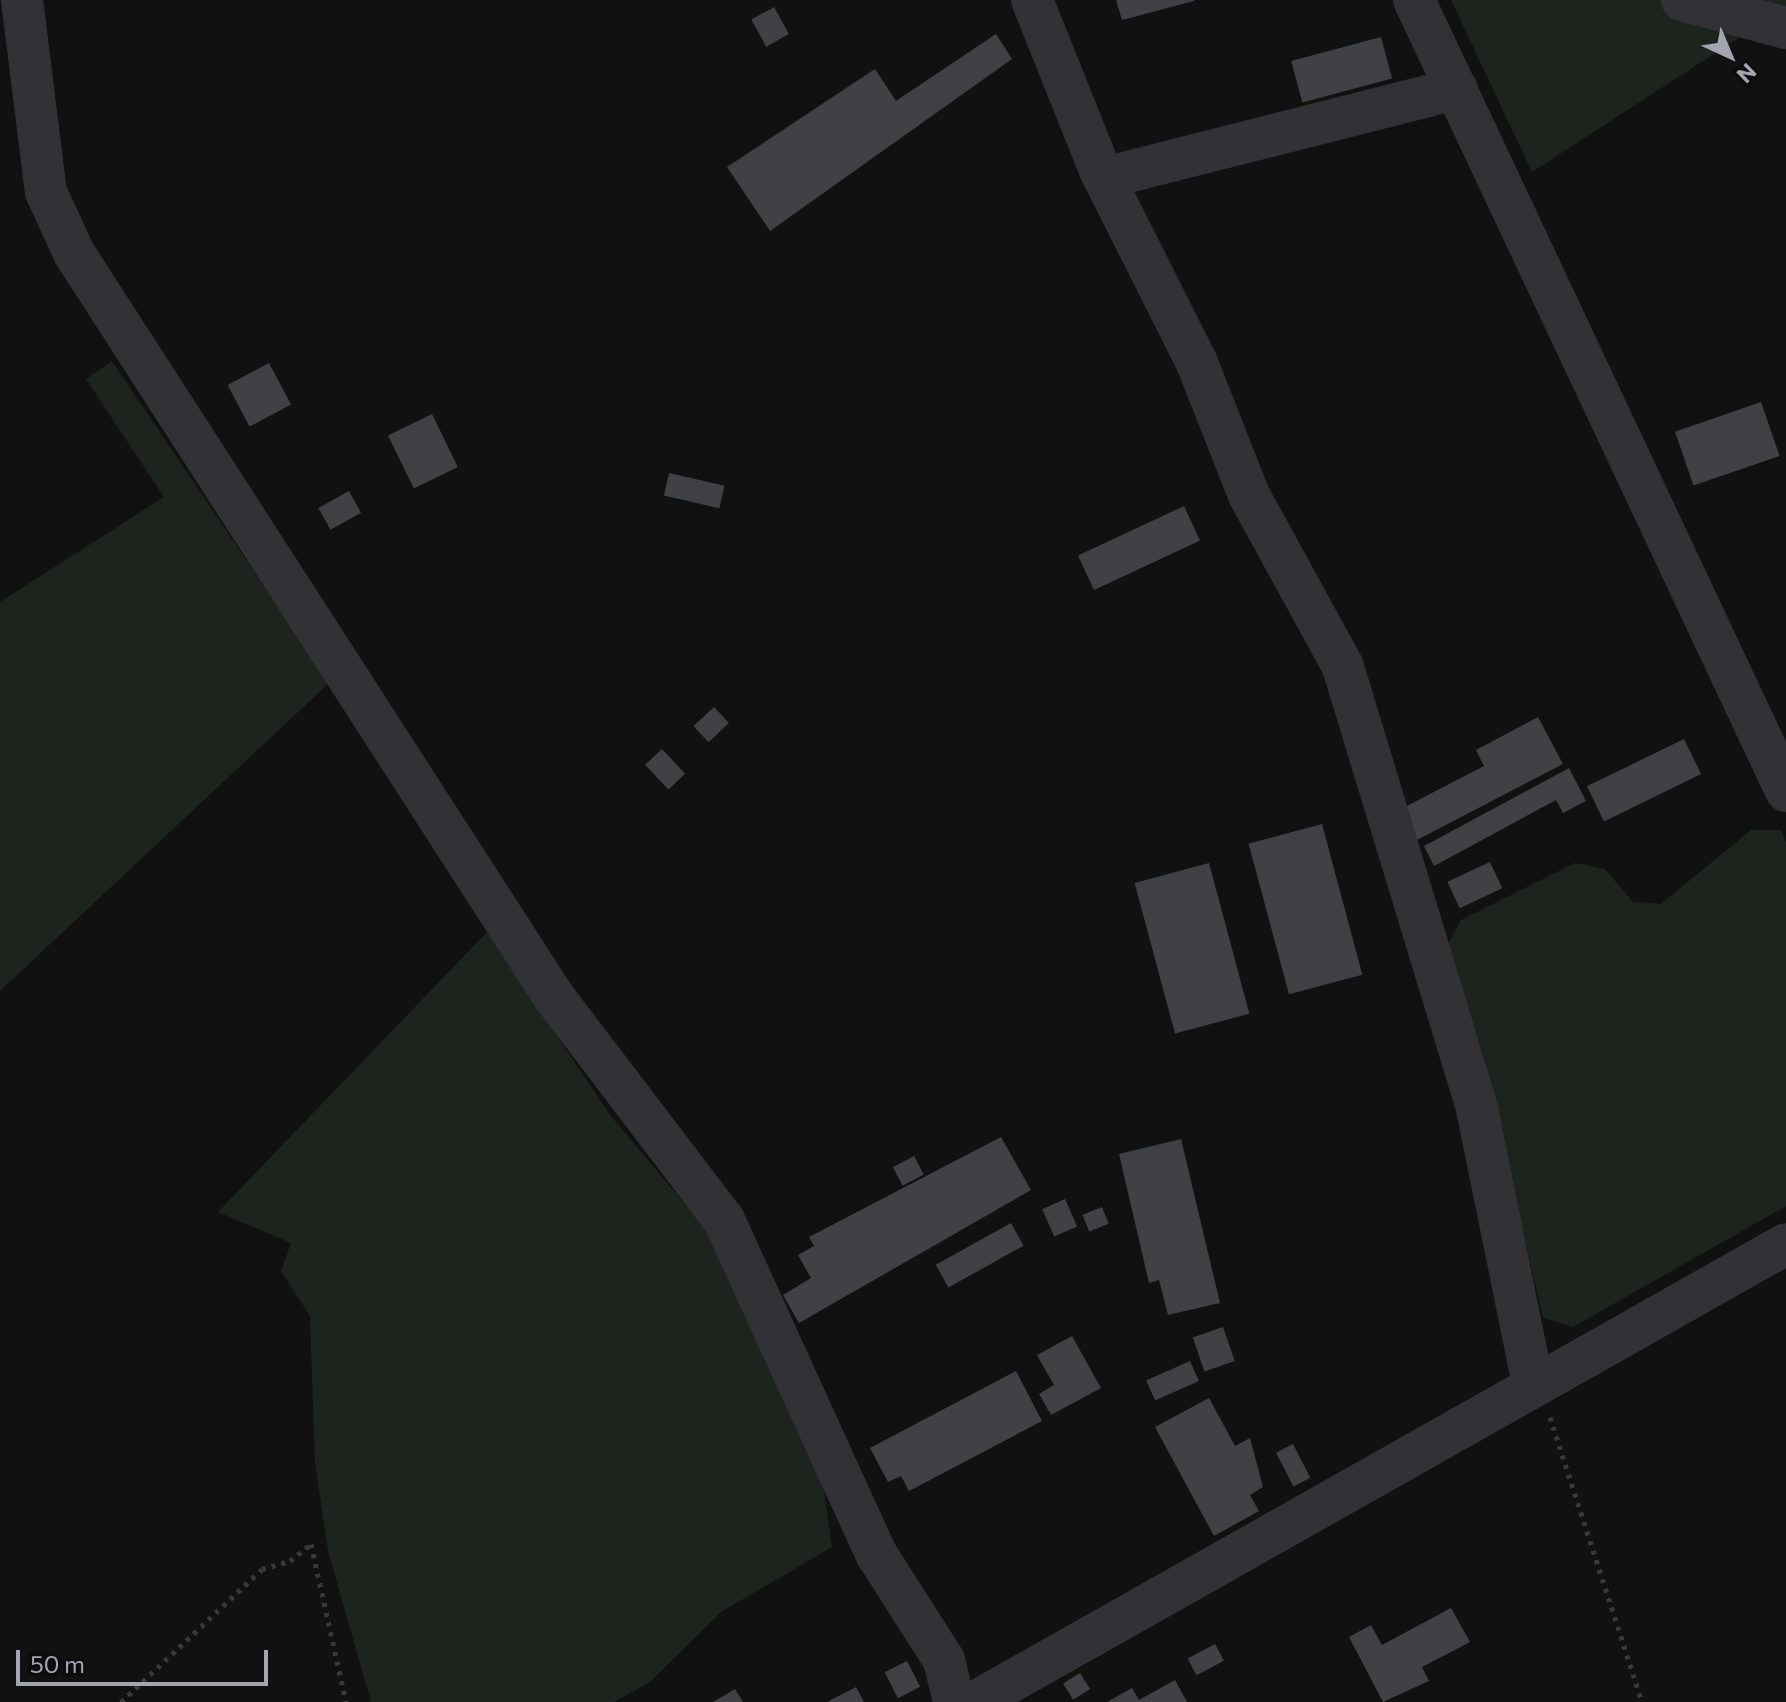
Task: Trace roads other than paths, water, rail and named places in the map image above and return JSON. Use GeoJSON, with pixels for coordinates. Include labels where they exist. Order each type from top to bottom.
{"type":"FeatureCollection","features":[{"type":"Feature","properties":{"kind":"street"},"geometry":{"type":"LineString","coordinates":[[22,0],[46,192],[74,253],[554,997],[724,1220],[877,1555],[944,1660],[954,1702]]}},
{"type":"Feature","properties":{"kind":"street"},"geometry":{"type":"LineString","coordinates":[[1032,0],[1104,178],[1197,363],[1249,495],[1343,667],[1477,1109],[1533,1385]]}},
{"type":"Feature","properties":{"kind":"street"},"geometry":{"type":"LineString","coordinates":[[1414,0],[1786,791]]}},
{"type":"Feature","properties":{"kind":"street"},"geometry":{"type":"LineString","coordinates":[[1682,0],[1786,28]]}},
{"type":"Feature","properties":{"kind":"street"},"geometry":{"type":"LineString","coordinates":[[1104,178],[1457,89]]}},
{"type":"Feature","properties":{"kind":"street"},"geometry":{"type":"LineString","coordinates":[[975,1702],[1786,1244]]}}]}
